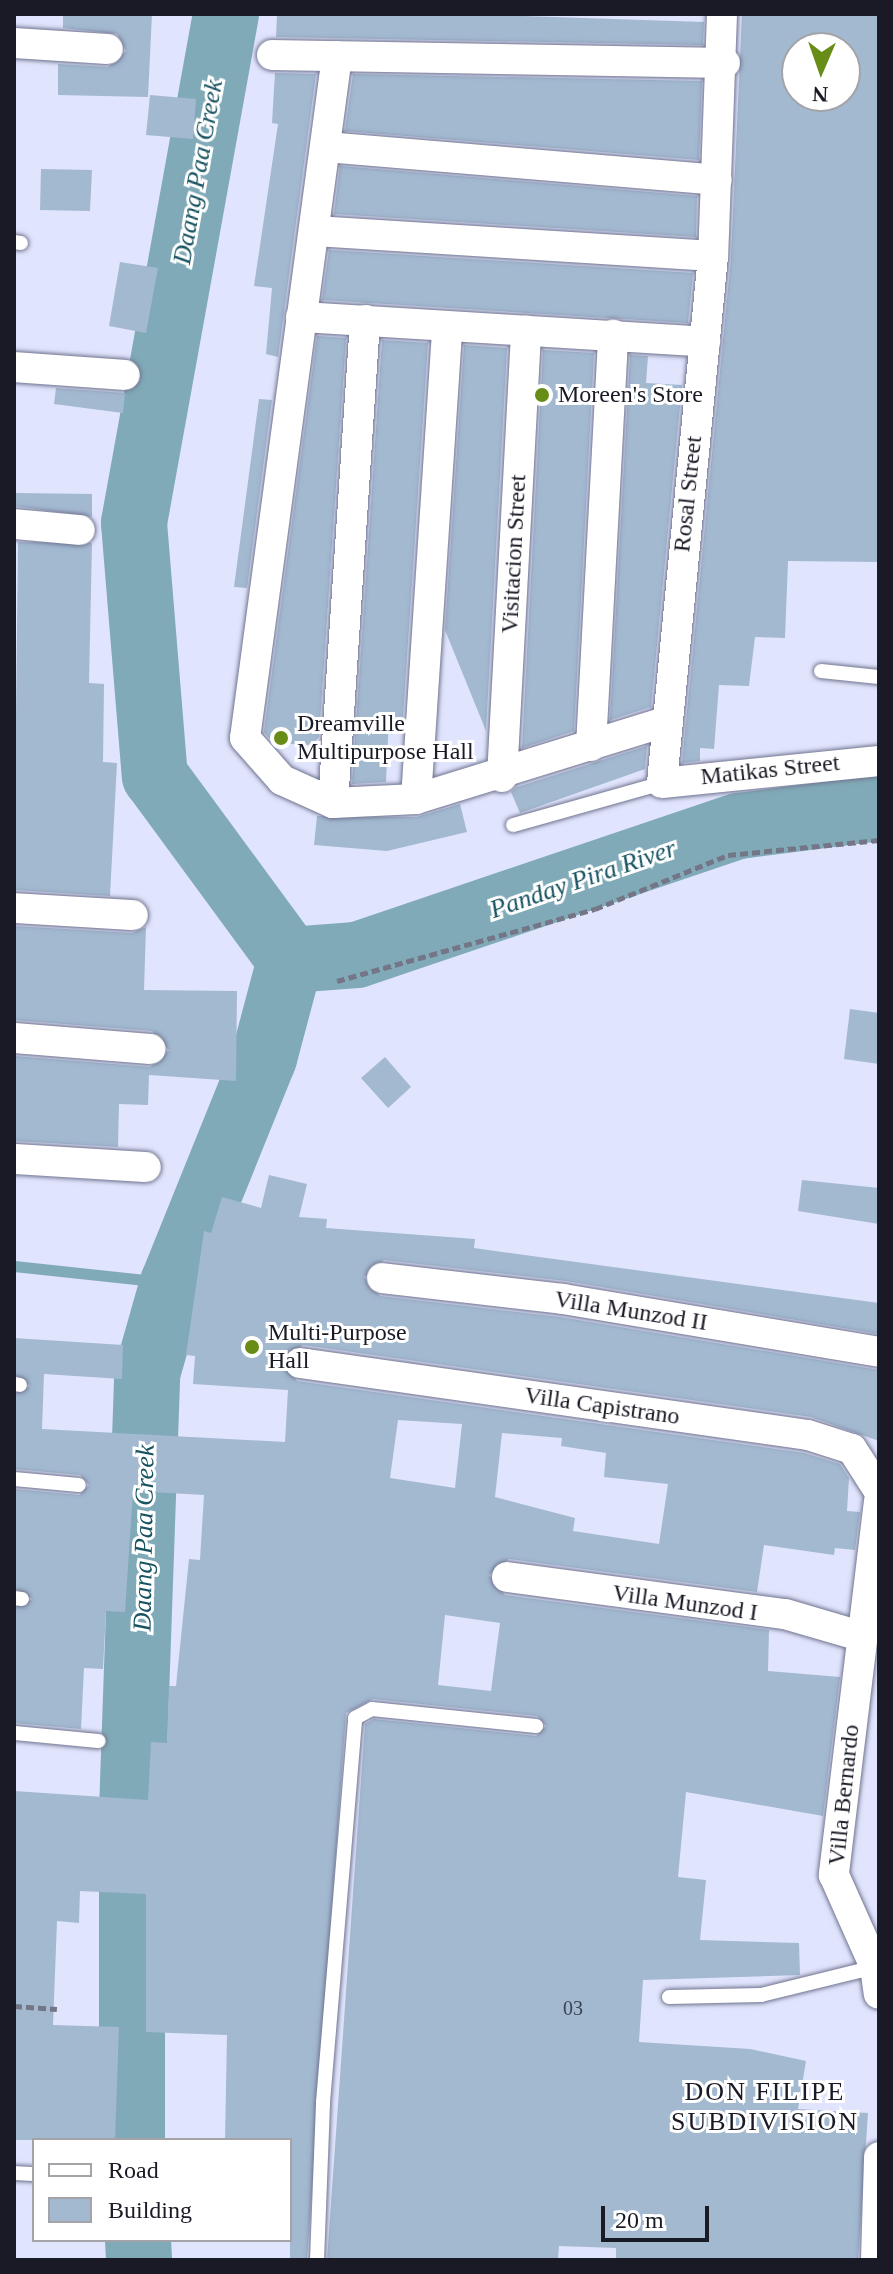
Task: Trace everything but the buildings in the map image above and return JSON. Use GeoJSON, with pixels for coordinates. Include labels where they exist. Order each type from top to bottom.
{"type":"FeatureCollection","features":[{"type":"Feature","properties":{"kind":"street","name":"Rosal Street"},"geometry":{"type":"LineString","coordinates":[[662,783],[662,723],[713,256],[725,63],[722,14]]}},
{"type":"Feature","properties":{"kind":"street"},"geometry":{"type":"LineString","coordinates":[[14,43],[108,49]]}},
{"type":"Feature","properties":{"kind":"street"},"geometry":{"type":"LineString","coordinates":[[272,55],[725,63]]}},
{"type":"Feature","properties":{"kind":"street"},"geometry":{"type":"LineString","coordinates":[[337,56],[245,738],[282,780],[333,803],[416,799],[502,777],[662,723]]}},
{"type":"Feature","properties":{"kind":"street"},"geometry":{"type":"LineString","coordinates":[[326,147],[717,180]]}},
{"type":"Feature","properties":{"kind":"street"},"geometry":{"type":"LineString","coordinates":[[315,231],[713,256]]}},
{"type":"Feature","properties":{"kind":"street"},"geometry":{"type":"LineString","coordinates":[[301,317],[705,342]]}},
{"type":"Feature","properties":{"kind":"street"},"geometry":{"type":"LineString","coordinates":[[333,803],[365,320]]}},
{"type":"Feature","properties":{"kind":"street"},"geometry":{"type":"LineString","coordinates":[[416,799],[447,327]]}},
{"type":"Feature","properties":{"kind":"street","name":"Visitacion Street"},"geometry":{"type":"LineString","coordinates":[[502,777],[526,331]]}},
{"type":"Feature","properties":{"kind":"street"},"geometry":{"type":"LineString","coordinates":[[591,746],[613,335]]}},
{"type":"Feature","properties":{"kind":"street"},"geometry":{"type":"LineString","coordinates":[[14,367],[125,375]]}},
{"type":"Feature","properties":{"kind":"street"},"geometry":{"type":"LineString","coordinates":[[14,524],[80,530]]}},
{"type":"Feature","properties":{"kind":"street","name":"Matikas Street"},"geometry":{"type":"LineString","coordinates":[[662,783],[879,761]]}},
{"type":"Feature","properties":{"kind":"street"},"geometry":{"type":"LineString","coordinates":[[14,908],[133,915]]}},
{"type":"Feature","properties":{"kind":"street"},"geometry":{"type":"LineString","coordinates":[[14,1038],[151,1049]]}},
{"type":"Feature","properties":{"kind":"street"},"geometry":{"type":"LineString","coordinates":[[14,1159],[146,1167]]}},
{"type":"Feature","properties":{"kind":"street","name":"Villa Munzod II"},"geometry":{"type":"LineString","coordinates":[[382,1278],[563,1299],[879,1352]]}},
{"type":"Feature","properties":{"kind":"street","name":"Villa Capistrano"},"geometry":{"type":"LineString","coordinates":[[300,1363],[808,1435],[852,1449],[879,1491]]}},
{"type":"Feature","properties":{"kind":"street"},"geometry":{"type":"LineString","coordinates":[[860,1636],[879,1501]]}},
{"type":"Feature","properties":{"kind":"street","name":"Villa Munzod I"},"geometry":{"type":"LineString","coordinates":[[507,1577],[785,1614],[860,1636]]}},
{"type":"Feature","properties":{"kind":"street","name":"Villa Bernardo"},"geometry":{"type":"LineString","coordinates":[[860,1636],[834,1875],[877,1980]]}},
{"type":"Feature","properties":{"kind":"street"},"geometry":{"type":"LineString","coordinates":[[876,2260],[879,2157]]}},
{"type":"Feature","properties":{"kind":"lane"},"geometry":{"type":"LineString","coordinates":[[821,671],[879,677]]}},
{"type":"Feature","properties":{"kind":"lane"},"geometry":{"type":"LineString","coordinates":[[513,825],[662,783]]}},
{"type":"Feature","properties":{"kind":"lane"},"geometry":{"type":"LineString","coordinates":[[14,1479],[79,1485]]}},
{"type":"Feature","properties":{"kind":"lane"},"geometry":{"type":"LineString","coordinates":[[317,2260],[323,2102],[355,1718],[372,1709],[536,1726]]}},
{"type":"Feature","properties":{"kind":"lane"},"geometry":{"type":"LineString","coordinates":[[14,1733],[99,1741]]}},
{"type":"Feature","properties":{"kind":"lane"},"geometry":{"type":"LineString","coordinates":[[669,1997],[761,1995],[877,1980]]}},
{"type":"Feature","properties":{"kind":"path"},"geometry":{"type":"LineString","coordinates":[[337,981],[595,909],[728,855],[879,840]]}},
{"type":"Feature","properties":{"kind":"path"},"geometry":{"type":"LineString","coordinates":[[14,2006],[57,2009]]}},
{"type":"Feature","properties":{"kind":"waterway"},"geometry":{"type":"LineString","coordinates":[[226,14],[134,523],[155,776],[290,960]]}},
{"type":"Feature","properties":{"kind":"waterway","name":"Panday Pira River"},"geometry":{"type":"LineString","coordinates":[[290,960],[357,955],[739,826],[879,808]]}},
{"type":"Feature","properties":{"kind":"waterway","name":"Daang Paa Creek"},"geometry":{"type":"LineString","coordinates":[[132,2138],[132,1811],[147,1374],[173,1283],[264,1058],[290,960]]}},
{"type":"Feature","properties":{"kind":"waterway"},"geometry":{"type":"LineString","coordinates":[[14,1266],[173,1283]]}},
{"type":"Feature","properties":{"kind":"waterway","name":"Daang Paa Creek"},"geometry":{"type":"LineString","coordinates":[[138,2242],[139,2260]]}},
{"type":"Feature","properties":{"kind":"place","name":"Moreen's Store"},"geometry":{"type":"Point","coordinates":[542,395]}},
{"type":"Feature","properties":{"kind":"place","name":"Dreamville Multipurpose Hall"},"geometry":{"type":"Point","coordinates":[281,738]}},
{"type":"Feature","properties":{"kind":"place","name":"Multi-Purpose Hall"},"geometry":{"type":"Point","coordinates":[252,1347]}},
{"type":"Feature","properties":{"kind":"district","name":"DON FILIPE SUBDIVISION"},"geometry":{"type":"Point","coordinates":[765,2107]}}]}
